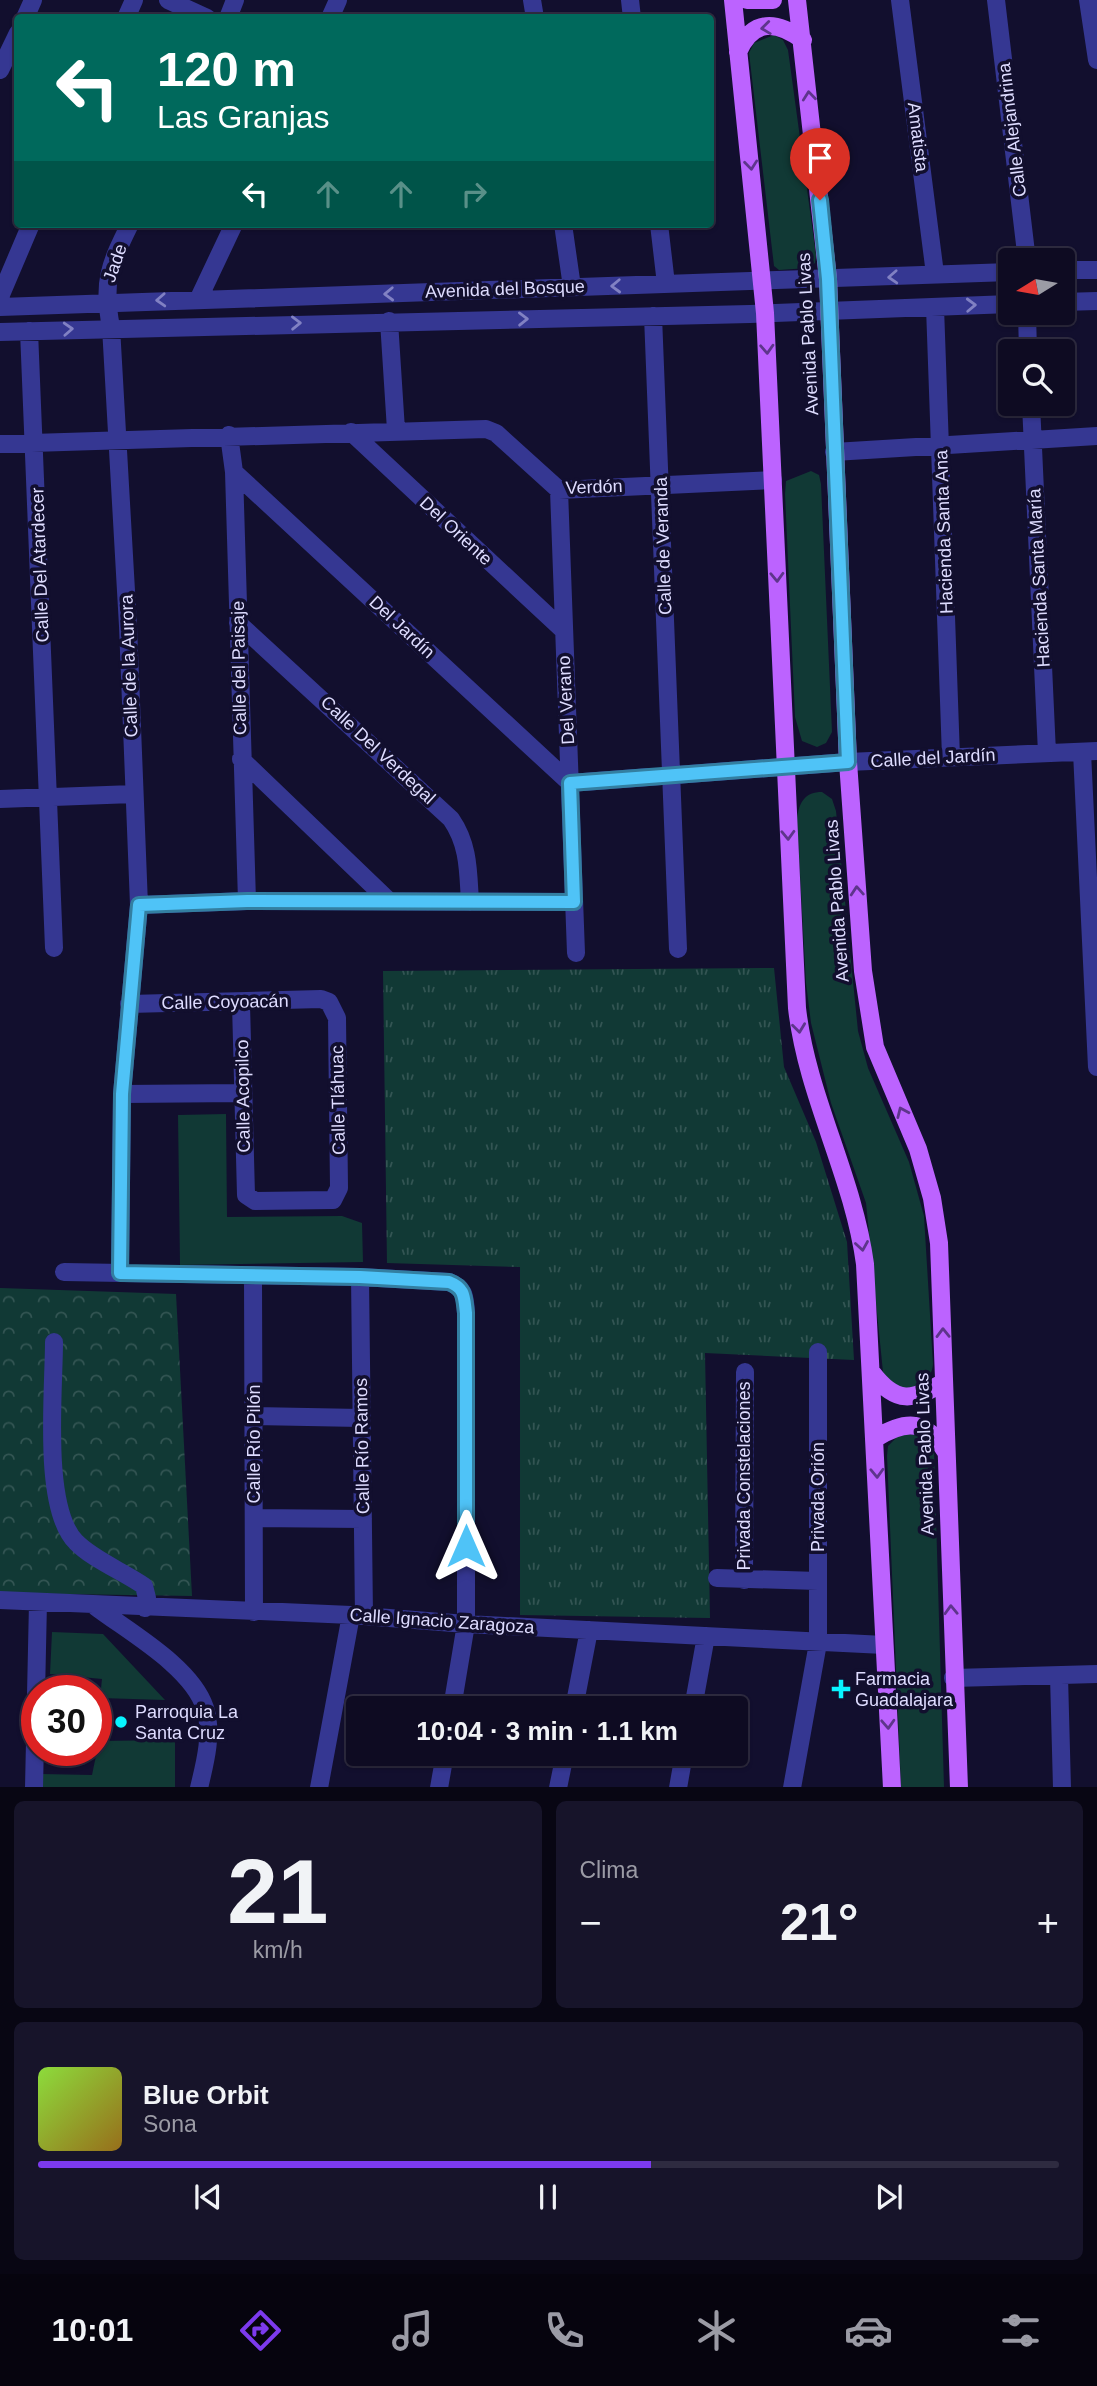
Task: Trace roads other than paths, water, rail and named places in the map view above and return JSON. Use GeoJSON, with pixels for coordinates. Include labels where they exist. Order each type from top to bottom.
{"type":"FeatureCollection","features":[{"type":"Feature","properties":{"kind":"main road"},"geometry":{"type":"LineString","coordinates":[[733,0],[765,313],[793,960],[800,1037],[810,1080],[847,1183],[862,1238],[873,1374],[891,1787]]}},
{"type":"Feature","properties":{"kind":"main road"},"geometry":{"type":"LineString","coordinates":[[747,0],[773,0]]}},
{"type":"Feature","properties":{"kind":"main road","name":"Avenida Pablo Livas"},"geometry":{"type":"LineString","coordinates":[[797,0],[828,279],[848,762],[866,1000],[882,1066],[918,1149],[932,1198],[941,1271],[953,1678],[959,1787]]}},
{"type":"Feature","properties":{"kind":"main road"},"geometry":{"type":"LineString","coordinates":[[738,52],[747,35],[760,27],[785,29],[803,40]]}},
{"type":"Feature","properties":{"kind":"main road"},"geometry":{"type":"LineString","coordinates":[[873,1374],[888,1392],[901,1397],[919,1395],[944,1382]]}},
{"type":"Feature","properties":{"kind":"main road"},"geometry":{"type":"LineString","coordinates":[[876,1438],[900,1426],[917,1426],[933,1434],[946,1452]]}},
{"type":"Feature","properties":{"kind":"street"},"geometry":{"type":"LineString","coordinates":[[168,0],[198,14]]}},
{"type":"Feature","properties":{"kind":"street","name":"Amatista"},"geometry":{"type":"LineString","coordinates":[[900,0],[935,274]]}},
{"type":"Feature","properties":{"kind":"street","name":"Calle Alejandrina"},"geometry":{"type":"LineString","coordinates":[[996,0],[1025,248]]}},
{"type":"Feature","properties":{"kind":"street"},"geometry":{"type":"LineString","coordinates":[[1088,0],[1097,60]]}},
{"type":"Feature","properties":{"kind":"street"},"geometry":{"type":"LineString","coordinates":[[0,70],[14,41]]}},
{"type":"Feature","properties":{"kind":"street"},"geometry":{"type":"LineString","coordinates":[[0,297],[29,228]]}},
{"type":"Feature","properties":{"kind":"street","name":"Jade"},"geometry":{"type":"LineString","coordinates":[[106,302],[108,277],[128,228]]}},
{"type":"Feature","properties":{"kind":"street"},"geometry":{"type":"LineString","coordinates":[[199,298],[232,228]]}},
{"type":"Feature","properties":{"kind":"street"},"geometry":{"type":"LineString","coordinates":[[564,228],[572,287]]}},
{"type":"Feature","properties":{"kind":"street"},"geometry":{"type":"LineString","coordinates":[[659,228],[666,284]]}},
{"type":"Feature","properties":{"kind":"street"},"geometry":{"type":"LineString","coordinates":[[1075,270],[1097,270]]}},
{"type":"Feature","properties":{"kind":"street","name":"Avenida del Bosque"},"geometry":{"type":"LineString","coordinates":[[0,307],[998,272]]}},
{"type":"Feature","properties":{"kind":"street"},"geometry":{"type":"LineString","coordinates":[[1075,302],[1097,301]]}},
{"type":"Feature","properties":{"kind":"street","name":"Calle de la Aurora"},"geometry":{"type":"LineString","coordinates":[[106,302],[111,327],[128,626],[139,905],[122,1094],[120,1273]]}},
{"type":"Feature","properties":{"kind":"street","name":"Avenida del Bosque"},"geometry":{"type":"LineString","coordinates":[[0,332],[998,304]]}},
{"type":"Feature","properties":{"kind":"street","name":"Hacienda Santa Ana"},"geometry":{"type":"LineString","coordinates":[[935,307],[951,757]]}},
{"type":"Feature","properties":{"kind":"street","name":"Calle de Veranda"},"geometry":{"type":"LineString","coordinates":[[653,316],[662,485],[678,949]]}},
{"type":"Feature","properties":{"kind":"street"},"geometry":{"type":"LineString","coordinates":[[389,321],[396,430]]}},
{"type":"Feature","properties":{"kind":"street","name":"Calle Del Atardecer"},"geometry":{"type":"LineString","coordinates":[[29,331],[36,442],[54,947]]}},
{"type":"Feature","properties":{"kind":"street","name":"Hacienda Santa María"},"geometry":{"type":"LineString","coordinates":[[1031,416],[1047,753]]}},
{"type":"Feature","properties":{"kind":"street","name":"Verdón"},"geometry":{"type":"LineString","coordinates":[[0,444],[486,429],[496,433],[559,490],[773,480]]}},
{"type":"Feature","properties":{"kind":"street","name":"Del Oriente"},"geometry":{"type":"LineString","coordinates":[[351,432],[562,629]]}},
{"type":"Feature","properties":{"kind":"street","name":"Calle del Paisaje"},"geometry":{"type":"LineString","coordinates":[[229,435],[234,472],[247,901]]}},
{"type":"Feature","properties":{"kind":"street"},"geometry":{"type":"LineString","coordinates":[[834,452],[1097,436]]}},
{"type":"Feature","properties":{"kind":"street","name":"Del Jardín"},"geometry":{"type":"LineString","coordinates":[[234,472],[570,783]]}},
{"type":"Feature","properties":{"kind":"street","name":"Del Verano"},"geometry":{"type":"LineString","coordinates":[[559,490],[562,629],[576,953]]}},
{"type":"Feature","properties":{"kind":"street","name":"Calle Del Verdegal"},"geometry":{"type":"LineString","coordinates":[[238,623],[451,818],[463,837],[467,851],[470,902]]}},
{"type":"Feature","properties":{"kind":"street"},"geometry":{"type":"LineString","coordinates":[[1089,752],[1097,1068]]}},
{"type":"Feature","properties":{"kind":"street","name":"Calle del Jardín"},"geometry":{"type":"LineString","coordinates":[[570,783],[848,762],[1089,752]]}},
{"type":"Feature","properties":{"kind":"street"},"geometry":{"type":"LineString","coordinates":[[241,759],[389,901]]}},
{"type":"Feature","properties":{"kind":"street"},"geometry":{"type":"LineString","coordinates":[[0,799],[133,794]]}},
{"type":"Feature","properties":{"kind":"street"},"geometry":{"type":"LineString","coordinates":[[139,905],[247,901],[574,902]]}},
{"type":"Feature","properties":{"kind":"street","name":"Calle Coyoacán"},"geometry":{"type":"LineString","coordinates":[[129,1004],[241,1004],[321,999]]}},
{"type":"Feature","properties":{"kind":"street","name":"Calle Tláhuac"},"geometry":{"type":"LineString","coordinates":[[245,1189],[249,1199],[255,1201],[325,1202],[337,1196],[337,1018],[335,1008],[321,999]]}},
{"type":"Feature","properties":{"kind":"street","name":"Calle Acopilco"},"geometry":{"type":"LineString","coordinates":[[241,1004],[245,1189]]}},
{"type":"Feature","properties":{"kind":"street"},"geometry":{"type":"LineString","coordinates":[[122,1094],[242,1093]]}},
{"type":"Feature","properties":{"kind":"street"},"geometry":{"type":"LineString","coordinates":[[64,1272],[360,1277],[449,1282],[458,1286],[464,1294],[466,1313],[466,1624],[454,1696]]}},
{"type":"Feature","properties":{"kind":"street","name":"Calle Río Pilón"},"geometry":{"type":"LineString","coordinates":[[253,1277],[254,1612]]}},
{"type":"Feature","properties":{"kind":"street","name":"Calle Río Ramos"},"geometry":{"type":"LineString","coordinates":[[319,1787],[358,1615],[363,1519],[360,1277]]}},
{"type":"Feature","properties":{"kind":"street"},"geometry":{"type":"LineString","coordinates":[[54,1342],[54,1491],[61,1522],[83,1549],[144,1586],[147,1591],[145,1608]]}},
{"type":"Feature","properties":{"kind":"street","name":"Privada Orión"},"geometry":{"type":"LineString","coordinates":[[792,1787],[818,1643],[818,1352]]}},
{"type":"Feature","properties":{"kind":"street","name":"Privada Constelaciones"},"geometry":{"type":"LineString","coordinates":[[744,1580],[745,1372]]}},
{"type":"Feature","properties":{"kind":"street"},"geometry":{"type":"LineString","coordinates":[[254,1416],[361,1418]]}},
{"type":"Feature","properties":{"kind":"street"},"geometry":{"type":"LineString","coordinates":[[254,1518],[363,1519]]}},
{"type":"Feature","properties":{"kind":"street"},"geometry":{"type":"LineString","coordinates":[[717,1578],[818,1581]]}},
{"type":"Feature","properties":{"kind":"street","name":"Calle Ignacio Zaragoza"},"geometry":{"type":"LineString","coordinates":[[0,1600],[96,1607],[358,1615],[466,1624],[884,1645]]}},
{"type":"Feature","properties":{"kind":"street"},"geometry":{"type":"LineString","coordinates":[[34,1787],[38,1602]]}},
{"type":"Feature","properties":{"kind":"street"},"geometry":{"type":"LineString","coordinates":[[96,1607],[174,1666],[195,1687],[205,1709],[208,1736],[199,1787]]}},
{"type":"Feature","properties":{"kind":"street"},"geometry":{"type":"LineString","coordinates":[[576,1696],[589,1630]]}},
{"type":"Feature","properties":{"kind":"street"},"geometry":{"type":"LineString","coordinates":[[695,1696],[706,1636]]}},
{"type":"Feature","properties":{"kind":"street"},"geometry":{"type":"LineString","coordinates":[[953,1678],[1097,1674]]}},
{"type":"Feature","properties":{"kind":"street"},"geometry":{"type":"LineString","coordinates":[[1059,1676],[1062,1787]]}},
{"type":"Feature","properties":{"kind":"street"},"geometry":{"type":"LineString","coordinates":[[439,1787],[443,1766]]}},
{"type":"Feature","properties":{"kind":"street"},"geometry":{"type":"LineString","coordinates":[[558,1787],[562,1766]]}},
{"type":"Feature","properties":{"kind":"street"},"geometry":{"type":"LineString","coordinates":[[678,1787],[682,1766]]}},
{"type":"Feature","properties":{"kind":"place","name":"Farmacia Guadalajara"},"geometry":{"type":"Point","coordinates":[841,1689]}},
{"type":"Feature","properties":{"kind":"place","name":"Parroquia La Santa Cruz"},"geometry":{"type":"Point","coordinates":[121,1722]}}]}
